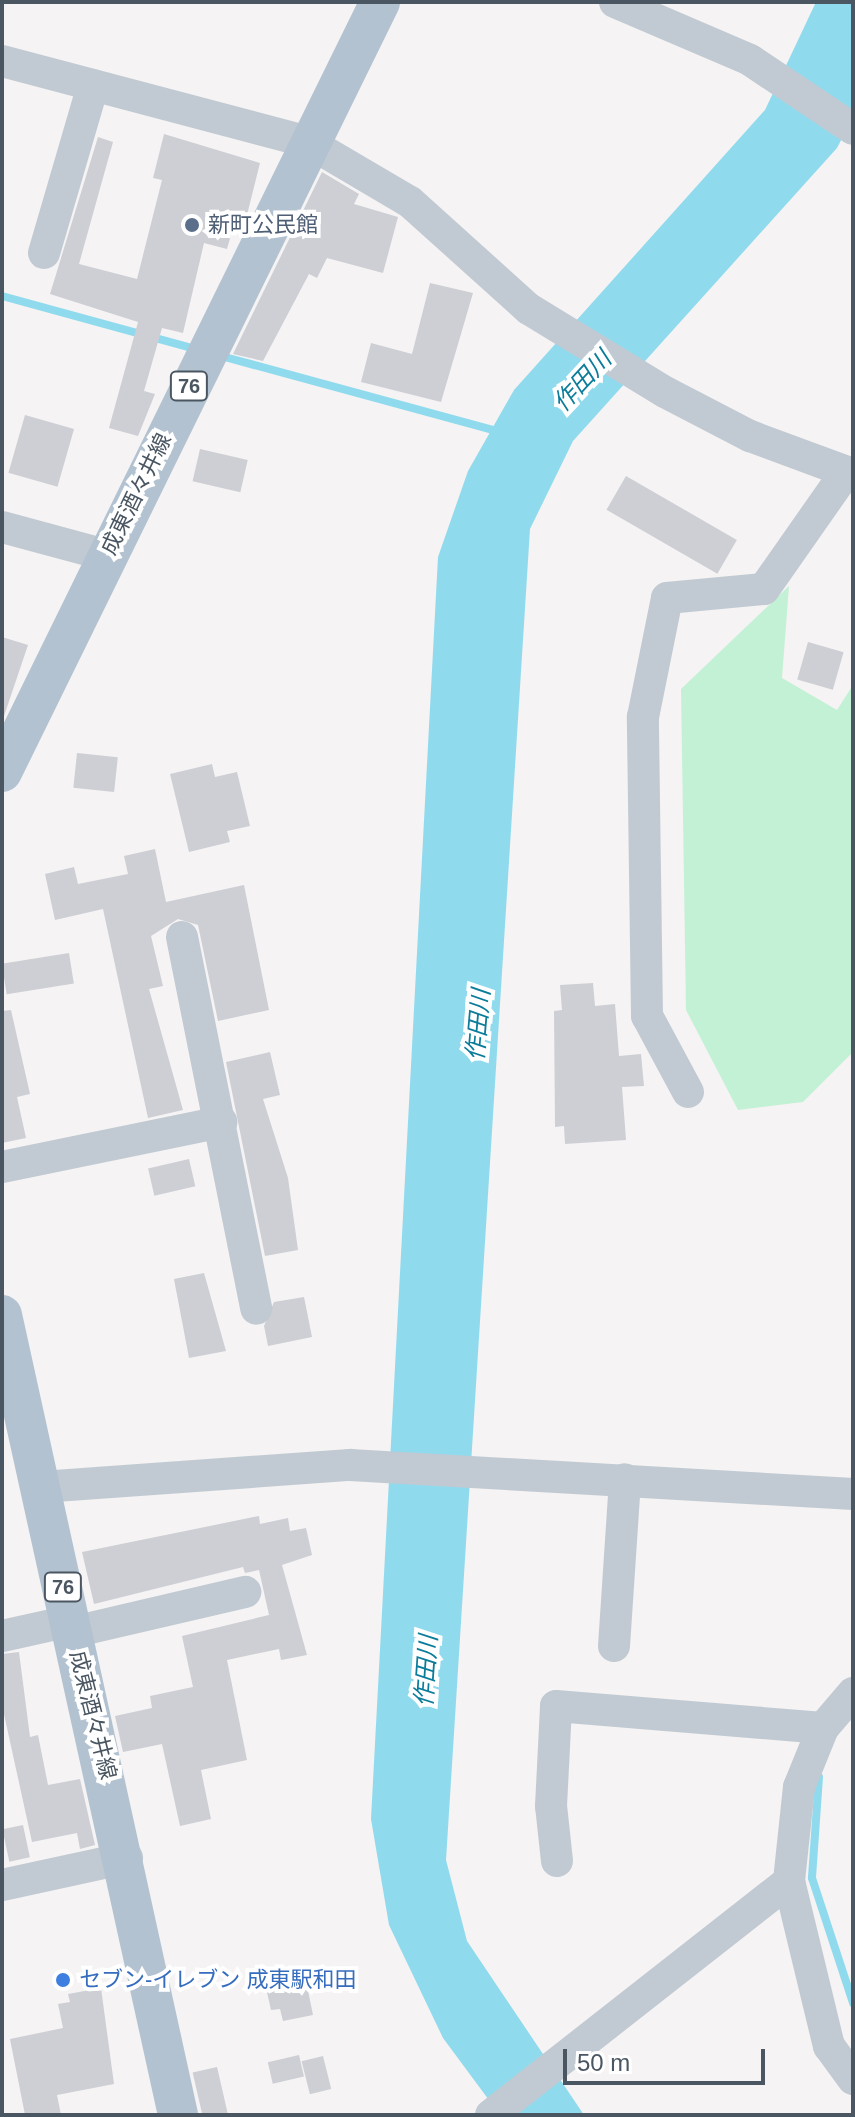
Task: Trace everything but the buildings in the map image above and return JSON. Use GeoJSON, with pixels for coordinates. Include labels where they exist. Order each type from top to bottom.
{"type":"FeatureCollection","features":[{"type":"Feature","properties":{"kind":"main road","name":"成東酒々井線"},"geometry":{"type":"LineString","coordinates":[[2,772],[308,142],[380,2]]}},
{"type":"Feature","properties":{"kind":"main road","name":"成東酒々井線"},"geometry":{"type":"LineString","coordinates":[[2,1320],[127,1858],[178,2115]]}},
{"type":"Feature","properties":{"kind":"street"},"geometry":{"type":"LineString","coordinates":[[615,2],[750,60],[853,129]]}},
{"type":"Feature","properties":{"kind":"street"},"geometry":{"type":"LineString","coordinates":[[2,61],[308,142],[410,202],[529,309],[665,392],[850,473],[764,589],[667,598],[643,717],[650,868],[647,1016],[688,1092]]}},
{"type":"Feature","properties":{"kind":"street"},"geometry":{"type":"LineString","coordinates":[[44,253],[93,85]]}},
{"type":"Feature","properties":{"kind":"street"},"geometry":{"type":"LineString","coordinates":[[2,527],[106,555]]}},
{"type":"Feature","properties":{"kind":"street"},"geometry":{"type":"LineString","coordinates":[[182,937],[256,1309]]}},
{"type":"Feature","properties":{"kind":"street"},"geometry":{"type":"LineString","coordinates":[[2,1167],[221,1122]]}},
{"type":"Feature","properties":{"kind":"street"},"geometry":{"type":"LineString","coordinates":[[41,1487],[350,1465],[502,1471],[853,1494]]}},
{"type":"Feature","properties":{"kind":"street"},"geometry":{"type":"LineString","coordinates":[[614,1646],[625,1479]]}},
{"type":"Feature","properties":{"kind":"street"},"geometry":{"type":"LineString","coordinates":[[2,1636],[72,1627],[245,1592]]}},
{"type":"Feature","properties":{"kind":"street"},"geometry":{"type":"LineString","coordinates":[[853,1693],[823,1728],[799,1787],[789,1881],[829,2046],[853,2079]]}},
{"type":"Feature","properties":{"kind":"street"},"geometry":{"type":"LineString","coordinates":[[557,1861],[551,1806],[556,1706],[823,1728]]}},
{"type":"Feature","properties":{"kind":"street"},"geometry":{"type":"LineString","coordinates":[[2,1885],[127,1858]]}},
{"type":"Feature","properties":{"kind":"street"},"geometry":{"type":"LineString","coordinates":[[493,2114],[574,2047],[789,1881]]}},
{"type":"Feature","properties":{"kind":"green space"},"geometry":{"type":"Polygon","coordinates":[[[789,586],[782,678],[837,710],[853,685],[853,1052],[803,1102],[738,1110],[686,1010],[681,689],[789,586]]]}},
{"type":"Feature","properties":{"kind":"water","name":"作田川"},"geometry":{"type":"Polygon","coordinates":[[[816,2],[853,2],[853,117],[837,148],[573,441],[530,529],[446,1860],[467,1941],[584,2115],[500,2115],[443,2038],[389,1925],[371,1819],[438,557],[468,471],[514,390],[765,110],[816,2]]]}},
{"type":"Feature","properties":{"kind":"waterway"},"geometry":{"type":"LineString","coordinates":[[2,296],[196,349]]}},
{"type":"Feature","properties":{"kind":"waterway"},"geometry":{"type":"LineString","coordinates":[[221,356],[501,432]]}},
{"type":"Feature","properties":{"kind":"waterway"},"geometry":{"type":"LineString","coordinates":[[819,1777],[812,1878],[853,2003]]}},
{"type":"Feature","properties":{"kind":"place","name":"新町公民館"},"geometry":{"type":"Point","coordinates":[192,225]}},
{"type":"Feature","properties":{"kind":"place","name":"セブン-イレブン 成東駅和田"},"geometry":{"type":"Point","coordinates":[63,1980]}}]}
